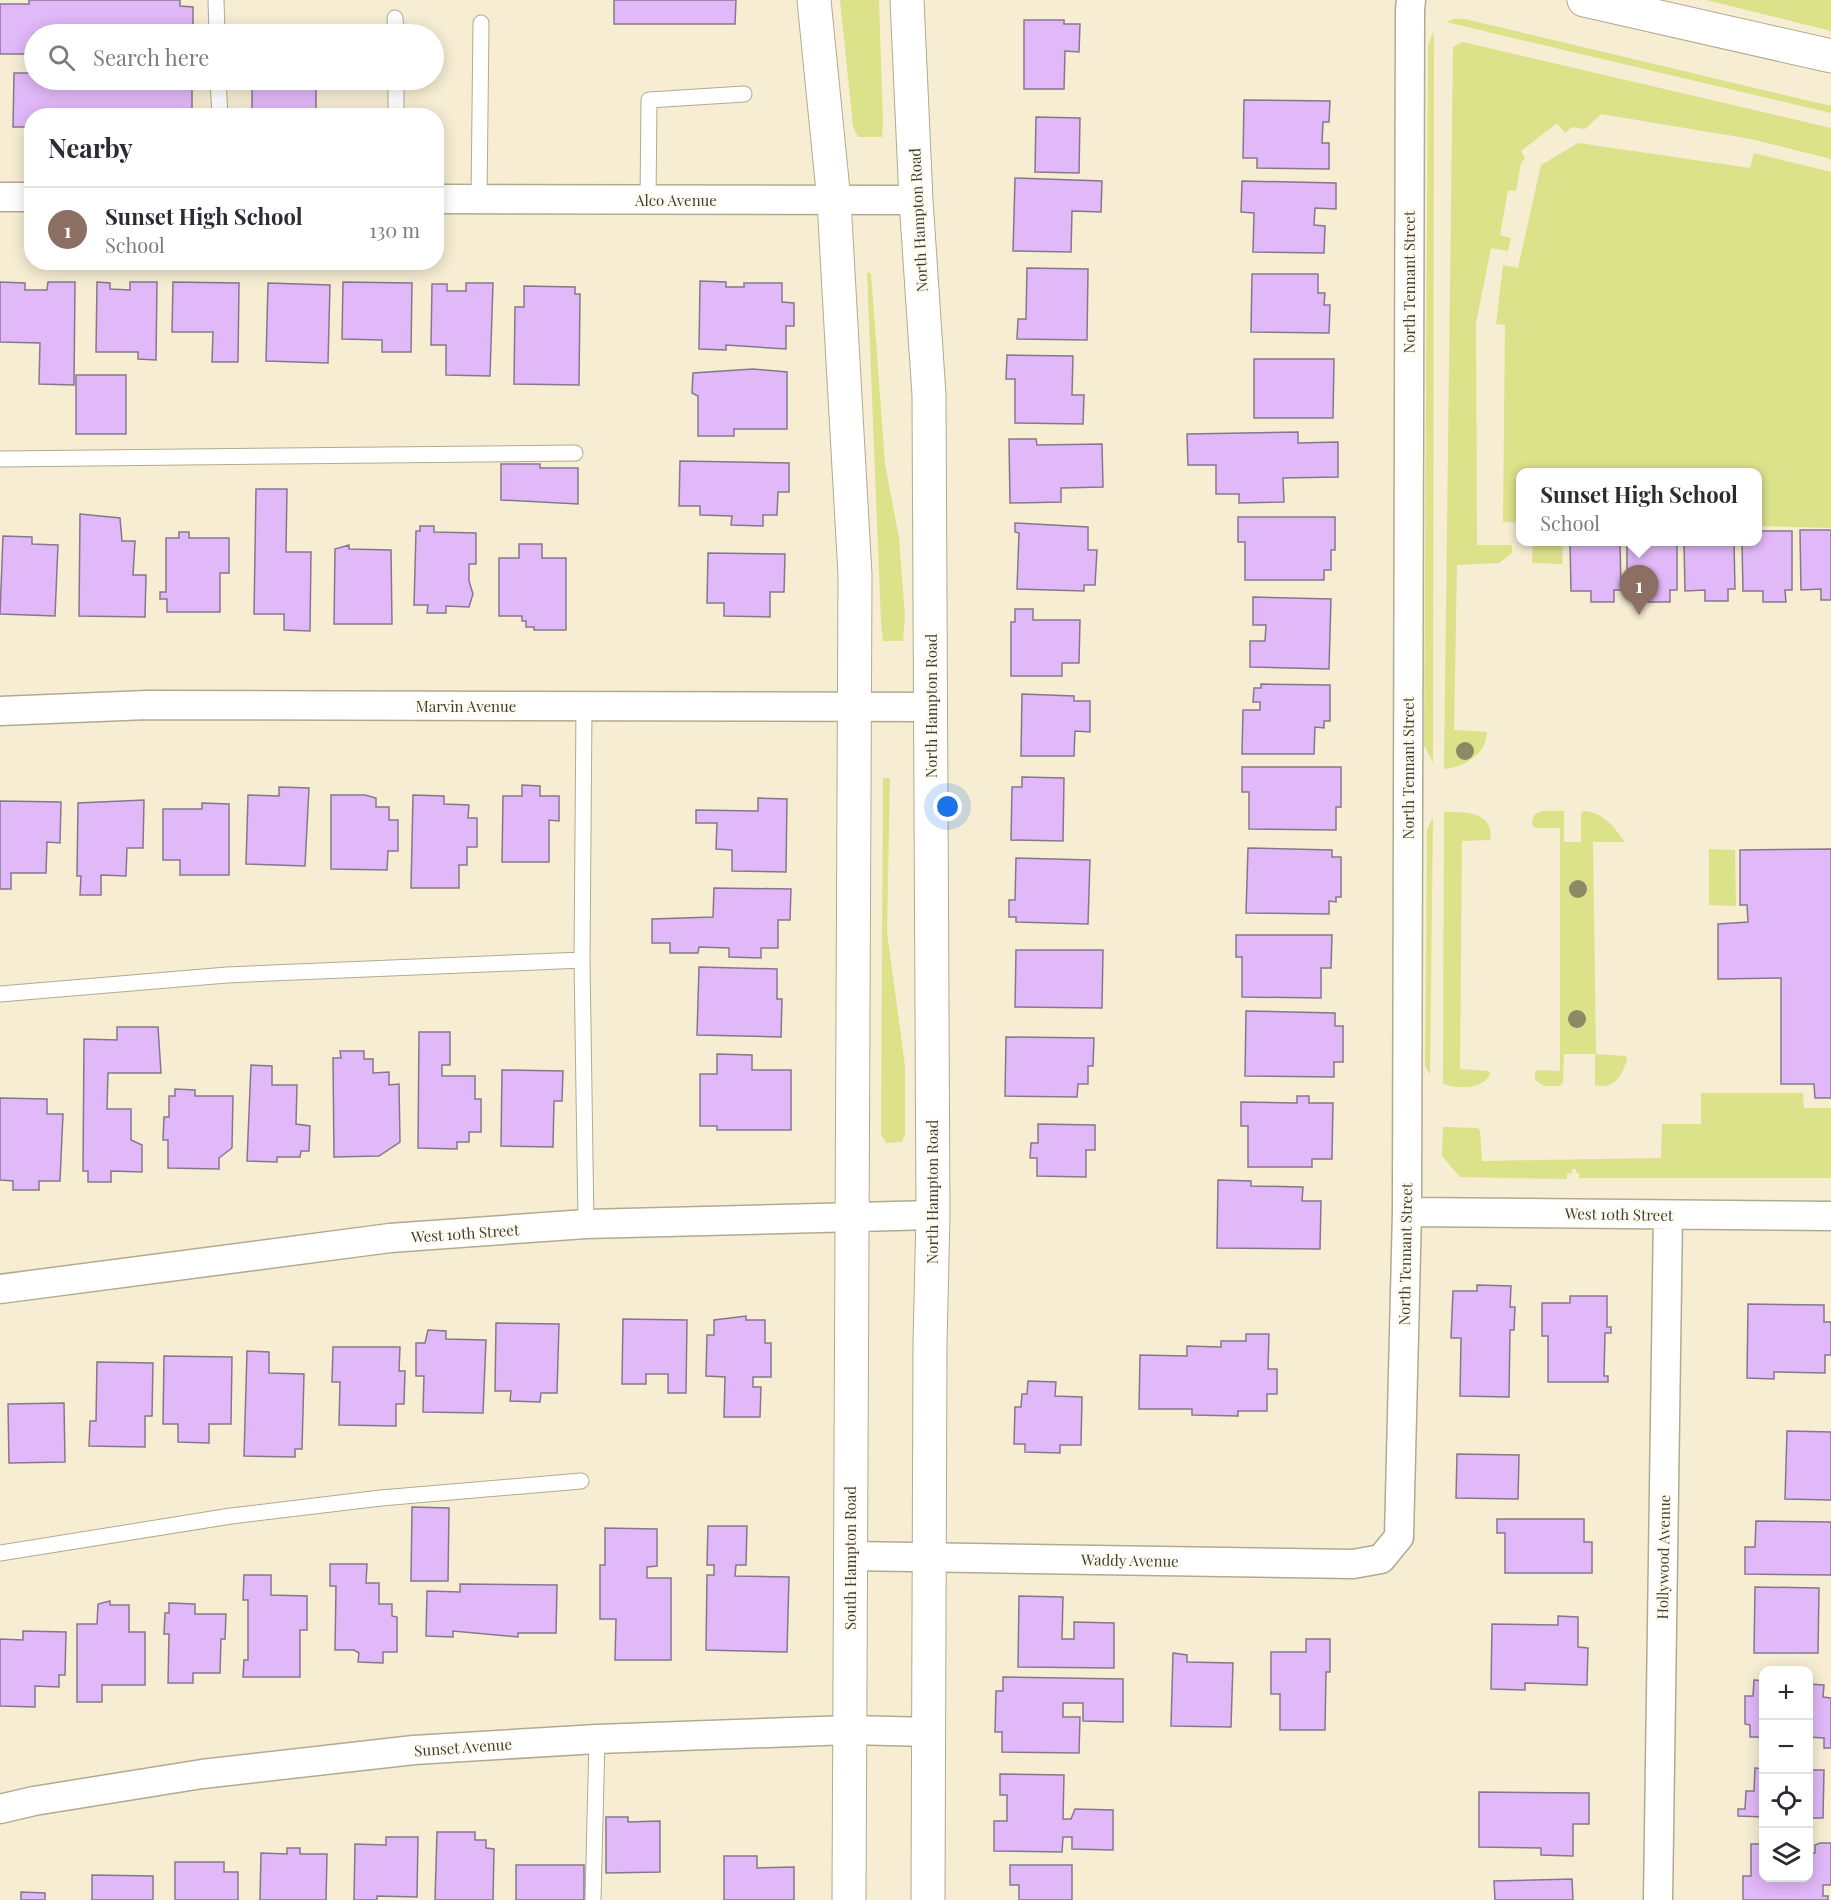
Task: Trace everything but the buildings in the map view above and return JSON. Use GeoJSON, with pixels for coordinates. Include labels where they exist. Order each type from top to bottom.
{"type":"FeatureCollection","features":[{"type":"Feature","properties":{"kind":"main road"},"geometry":{"type":"LineString","coordinates":[[814,0],[834,201],[855,575],[853,1216]]}},
{"type":"Feature","properties":{"kind":"main road","name":"North Hampton Road"},"geometry":{"type":"LineString","coordinates":[[907,0],[928,395],[932,707],[933,1215],[930,1344],[930,1556]]}},
{"type":"Feature","properties":{"kind":"main road"},"geometry":{"type":"LineString","coordinates":[[1584,0],[1831,56]]}},
{"type":"Feature","properties":{"kind":"main road","name":"South Hampton Road"},"geometry":{"type":"LineString","coordinates":[[849,1900],[853,1216]]}},
{"type":"Feature","properties":{"kind":"main road"},"geometry":{"type":"LineString","coordinates":[[928,1900],[930,1556]]}},
{"type":"Feature","properties":{"kind":"street","name":"North Tennant Street"},"geometry":{"type":"LineString","coordinates":[[1399,1537],[1407,1212],[1411,0]]}},
{"type":"Feature","properties":{"kind":"street"},"geometry":{"type":"LineString","coordinates":[[0,197],[24,197]]}},
{"type":"Feature","properties":{"kind":"street","name":"Alco Avenue"},"geometry":{"type":"LineString","coordinates":[[444,199],[916,200]]}},
{"type":"Feature","properties":{"kind":"street","name":"Marvin Avenue"},"geometry":{"type":"LineString","coordinates":[[0,711],[147,705],[932,707]]}},
{"type":"Feature","properties":{"kind":"street","name":"West 10th Street"},"geometry":{"type":"LineString","coordinates":[[1407,1212],[1831,1215]]}},
{"type":"Feature","properties":{"kind":"street","name":"West 10th Street"},"geometry":{"type":"LineString","coordinates":[[0,1289],[390,1238],[586,1224],[933,1215]]}},
{"type":"Feature","properties":{"kind":"street","name":"Hollywood Avenue"},"geometry":{"type":"LineString","coordinates":[[1658,1900],[1668,1215]]}},
{"type":"Feature","properties":{"kind":"street","name":"Waddy Avenue"},"geometry":{"type":"LineString","coordinates":[[850,1556],[1353,1564],[1381,1559],[1399,1537]]}},
{"type":"Feature","properties":{"kind":"street","name":"Sunset Avenue"},"geometry":{"type":"LineString","coordinates":[[0,1809],[34,1801],[202,1774],[414,1750],[597,1739],[850,1730],[929,1732]]}},
{"type":"Feature","properties":{"kind":"lane"},"geometry":{"type":"LineString","coordinates":[[216,0],[217,24]]}},
{"type":"Feature","properties":{"kind":"lane"},"geometry":{"type":"LineString","coordinates":[[395,18],[395,24]]}},
{"type":"Feature","properties":{"kind":"lane"},"geometry":{"type":"LineString","coordinates":[[479,199],[481,23]]}},
{"type":"Feature","properties":{"kind":"lane"},"geometry":{"type":"LineString","coordinates":[[219,90],[220,108]]}},
{"type":"Feature","properties":{"kind":"lane"},"geometry":{"type":"LineString","coordinates":[[396,90],[396,108]]}},
{"type":"Feature","properties":{"kind":"lane"},"geometry":{"type":"LineString","coordinates":[[648,200],[649,100],[744,94]]}},
{"type":"Feature","properties":{"kind":"lane"},"geometry":{"type":"LineString","coordinates":[[0,459],[575,453]]}},
{"type":"Feature","properties":{"kind":"lane"},"geometry":{"type":"LineString","coordinates":[[584,706],[582,960],[586,1224]]}},
{"type":"Feature","properties":{"kind":"lane"},"geometry":{"type":"LineString","coordinates":[[0,994],[227,975],[582,960]]}},
{"type":"Feature","properties":{"kind":"lane"},"geometry":{"type":"LineString","coordinates":[[0,1553],[231,1516],[381,1498],[581,1481]]}},
{"type":"Feature","properties":{"kind":"lane"},"geometry":{"type":"LineString","coordinates":[[593,1900],[597,1739]]}},
{"type":"Feature","properties":{"kind":"green space"},"geometry":{"type":"Polygon","coordinates":[[[840,0],[879,0],[882,137],[858,137],[853,126],[840,0]]]}},
{"type":"Feature","properties":{"kind":"green space"},"geometry":{"type":"Polygon","coordinates":[[[1706,0],[1831,0],[1831,31],[1706,0]]]}},
{"type":"Feature","properties":{"kind":"green space"},"geometry":{"type":"Polygon","coordinates":[[[1465,19],[1831,106],[1831,113],[1446,22],[1465,19]]]}},
{"type":"Feature","properties":{"kind":"green space"},"geometry":{"type":"Polygon","coordinates":[[[1434,31],[1433,763],[1424,745],[1428,45],[1434,31]]]}},
{"type":"Feature","properties":{"kind":"green space"},"geometry":{"type":"Polygon","coordinates":[[[1463,42],[1831,128],[1831,159],[1751,139],[1601,114],[1585,129],[1572,127],[1565,133],[1557,123],[1521,151],[1525,158],[1521,163],[1516,191],[1508,190],[1500,235],[1511,238],[1508,251],[1491,248],[1476,323],[1477,545],[1512,545],[1512,553],[1499,563],[1457,565],[1454,730],[1487,732],[1486,740],[1479,753],[1467,762],[1444,769],[1453,47],[1463,42]]]}},
{"type":"Feature","properties":{"kind":"green space"},"geometry":{"type":"Polygon","coordinates":[[[1578,143],[1750,168],[1754,153],[1831,172],[1831,528],[1762,526],[1762,468],[1516,468],[1516,523],[1503,522],[1505,325],[1496,324],[1503,265],[1518,268],[1541,165],[1578,143]]]}},
{"type":"Feature","properties":{"kind":"green space"},"geometry":{"type":"Polygon","coordinates":[[[867,272],[871,274],[885,464],[899,538],[905,617],[903,641],[883,641],[881,622],[867,272]]]}},
{"type":"Feature","properties":{"kind":"green space"},"geometry":{"type":"Polygon","coordinates":[[[1533,546],[1563,546],[1562,564],[1532,563],[1533,546]]]}},
{"type":"Feature","properties":{"kind":"green space"},"geometry":{"type":"Polygon","coordinates":[[[883,778],[890,778],[887,932],[905,1066],[905,1134],[902,1142],[886,1143],[881,1134],[883,778]]]}},
{"type":"Feature","properties":{"kind":"green space"},"geometry":{"type":"Polygon","coordinates":[[[1543,811],[1564,811],[1564,842],[1581,842],[1581,814],[1583,811],[1602,817],[1625,842],[1593,842],[1596,1054],[1626,1056],[1627,1059],[1617,1080],[1607,1086],[1595,1085],[1595,1054],[1564,1054],[1563,1082],[1560,1086],[1544,1086],[1535,1080],[1535,1072],[1538,1070],[1560,1071],[1560,828],[1533,826],[1532,821],[1535,814],[1543,811]]]}},
{"type":"Feature","properties":{"kind":"green space"},"geometry":{"type":"Polygon","coordinates":[[[1444,812],[1476,815],[1488,823],[1490,830],[1490,840],[1462,841],[1460,1069],[1489,1071],[1490,1075],[1481,1083],[1469,1087],[1443,1084],[1444,812]]]}},
{"type":"Feature","properties":{"kind":"green space"},"geometry":{"type":"Polygon","coordinates":[[[1433,818],[1430,1075],[1425,1066],[1427,829],[1433,818]]]}},
{"type":"Feature","properties":{"kind":"green space"},"geometry":{"type":"Polygon","coordinates":[[[1709,849],[1735,850],[1736,906],[1709,905],[1709,849]]]}},
{"type":"Feature","properties":{"kind":"green space"},"geometry":{"type":"Polygon","coordinates":[[[1701,1093],[1803,1093],[1804,1108],[1831,1108],[1831,1178],[1579,1178],[1576,1169],[1572,1169],[1572,1173],[1567,1174],[1567,1179],[1460,1177],[1442,1156],[1443,1127],[1480,1130],[1482,1161],[1661,1158],[1662,1124],[1701,1124],[1701,1093]]]}},
{"type":"Feature","properties":{"kind":"place","name":"Sunset High School"},"geometry":{"type":"Point","coordinates":[1639,615]}}]}
